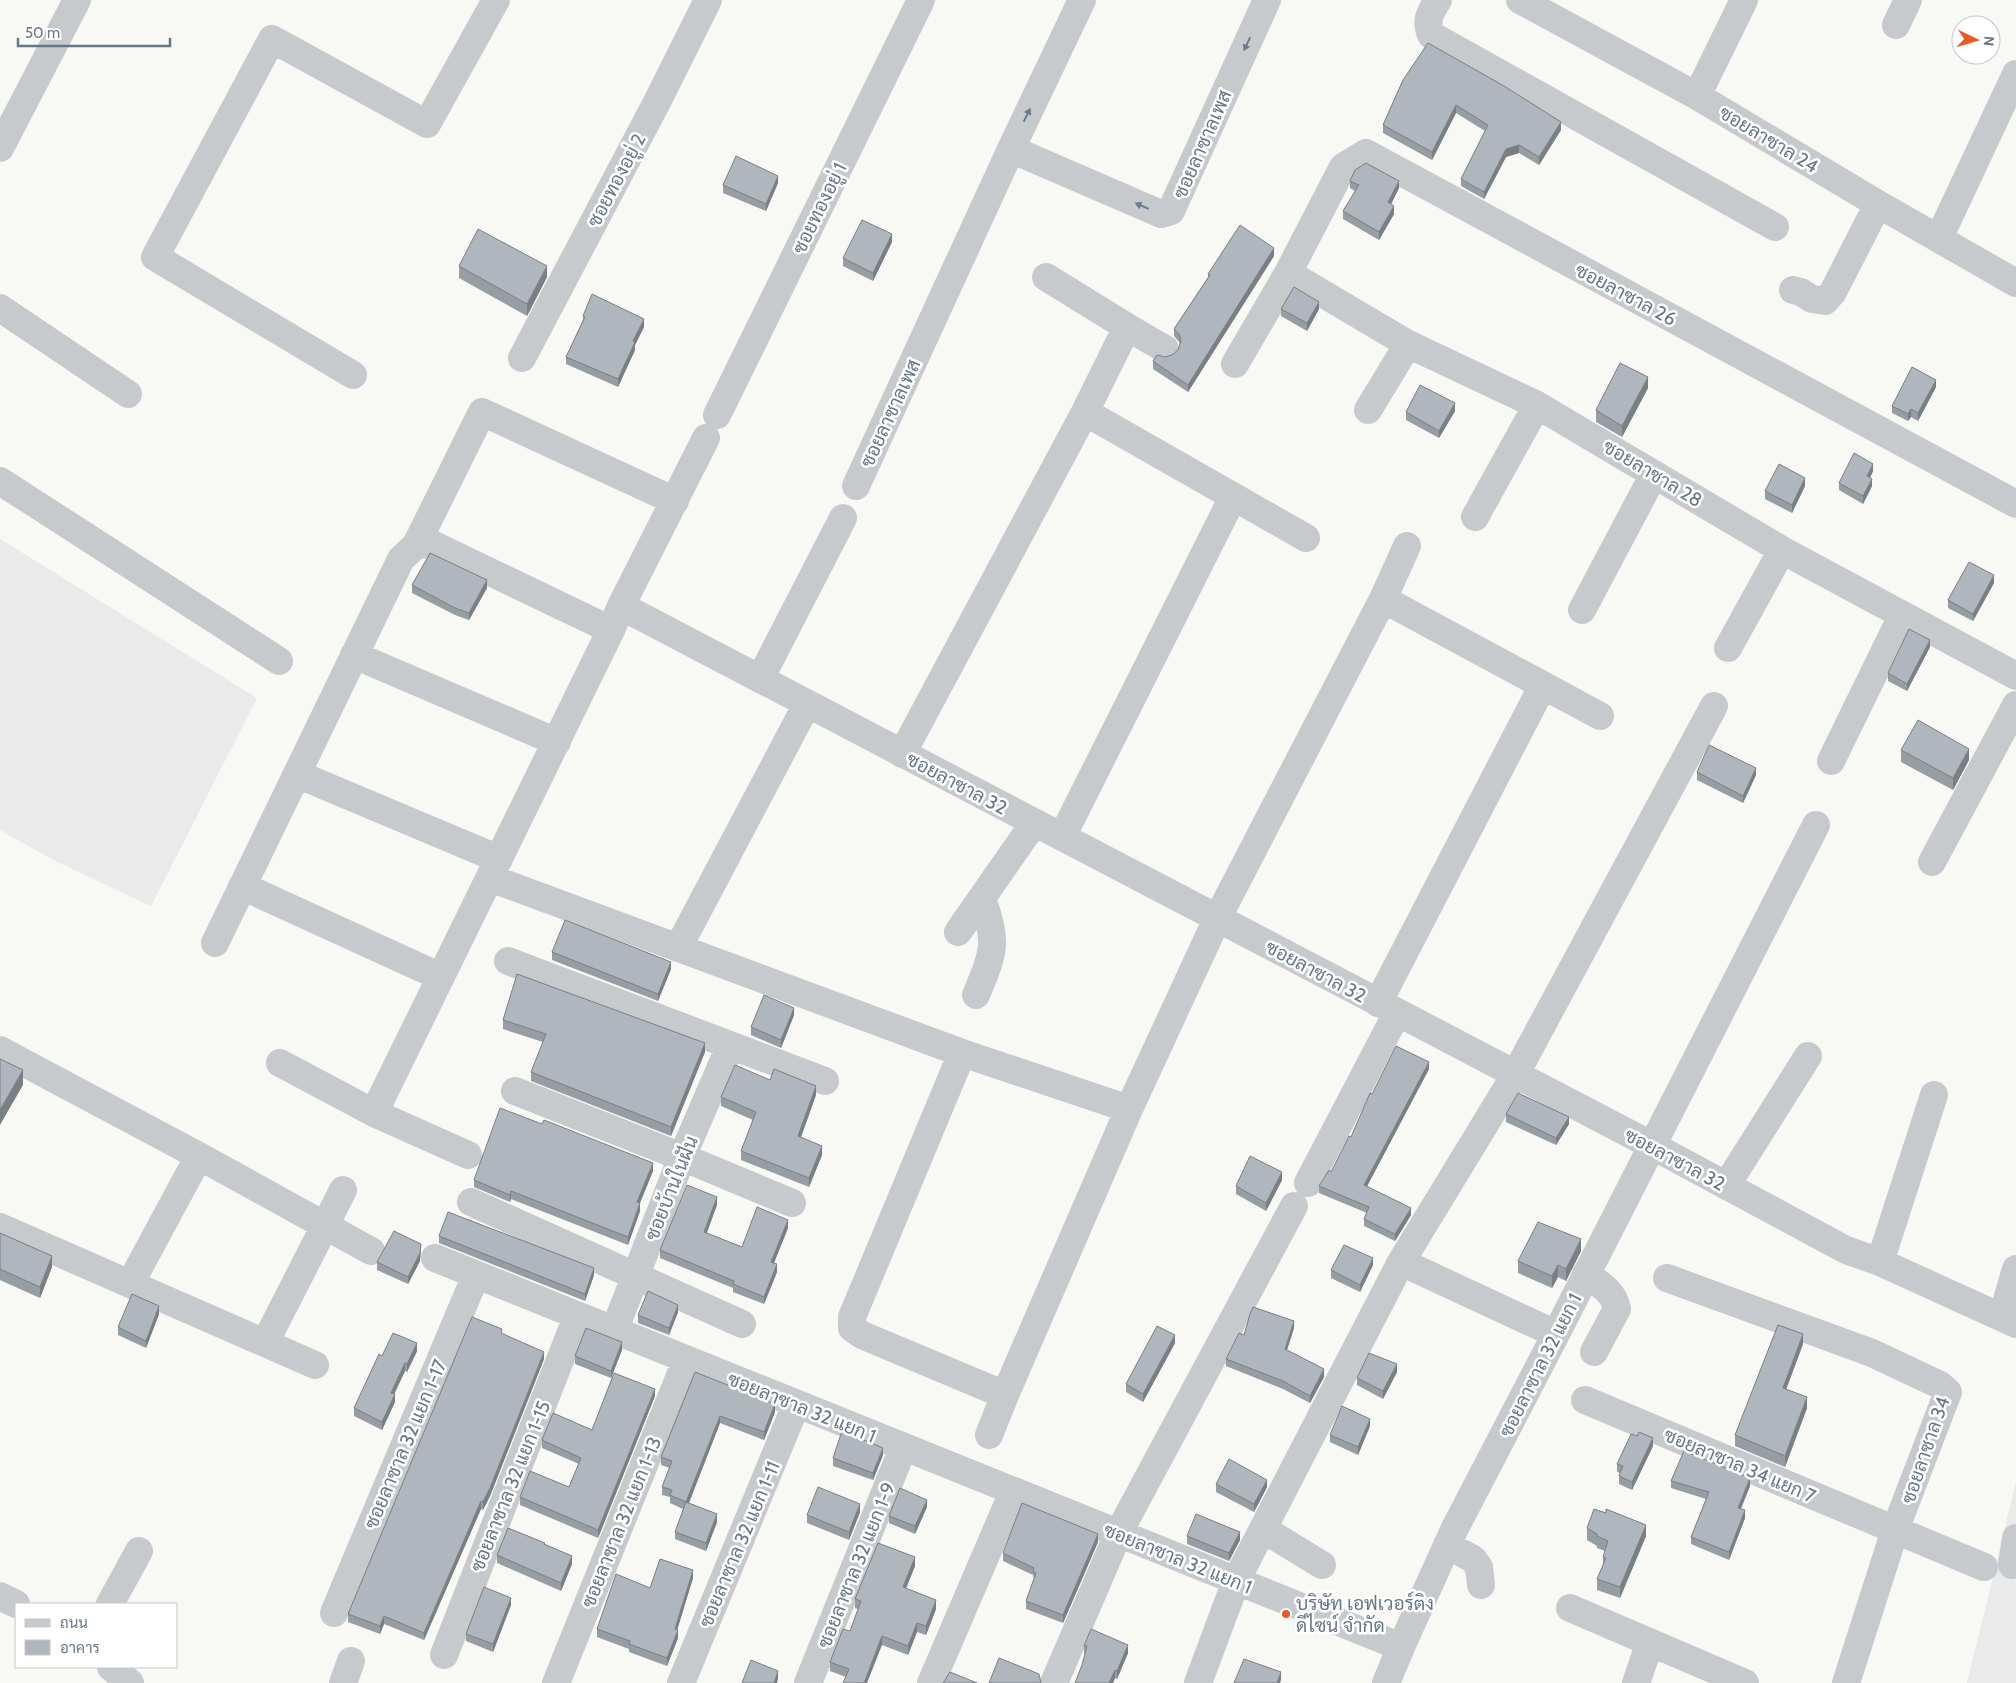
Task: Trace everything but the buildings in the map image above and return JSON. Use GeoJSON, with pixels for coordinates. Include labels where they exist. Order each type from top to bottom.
{"type":"FeatureCollection","features":[{"type":"Feature","properties":{"kind":"street"},"geometry":{"type":"LineString","coordinates":[[0,148],[76,0]]}},
{"type":"Feature","properties":{"kind":"street","name":"ซอยทองอยู่ 2"},"geometry":{"type":"LineString","coordinates":[[522,358],[657,102],[708,0]]}},
{"type":"Feature","properties":{"kind":"street","name":"ซอยทองอยู่ 1"},"geometry":{"type":"LineString","coordinates":[[374,1113],[921,0]]}},
{"type":"Feature","properties":{"kind":"street","name":"ซอยลาซาลเพส"},"geometry":{"type":"LineString","coordinates":[[856,486],[1011,149],[1082,0]]}},
{"type":"Feature","properties":{"kind":"street","name":"ซอยลาซาลเพส"},"geometry":{"type":"LineString","coordinates":[[1011,149],[1161,214],[1172,211],[1267,0]]}},
{"type":"Feature","properties":{"kind":"street"},"geometry":{"type":"LineString","coordinates":[[1438,0],[1428,16],[1427,26],[1431,35],[1775,227]]}},
{"type":"Feature","properties":{"kind":"street","name":"ซอยลาซาล 24"},"geometry":{"type":"LineString","coordinates":[[1520,0],[1697,96],[1878,204],[2016,282]]}},
{"type":"Feature","properties":{"kind":"street"},"geometry":{"type":"LineString","coordinates":[[1697,96],[1744,0]]}},
{"type":"Feature","properties":{"kind":"street"},"geometry":{"type":"LineString","coordinates":[[1896,25],[1908,0]]}},
{"type":"Feature","properties":{"kind":"street"},"geometry":{"type":"LineString","coordinates":[[353,375],[156,257],[272,40],[426,124],[492,8]]}},
{"type":"Feature","properties":{"kind":"street"},"geometry":{"type":"LineString","coordinates":[[1939,238],[2016,74]]}},
{"type":"Feature","properties":{"kind":"street","name":"ซอยลาซาล 26"},"geometry":{"type":"LineString","coordinates":[[1288,273],[1343,167],[1366,153],[2016,504]]}},
{"type":"Feature","properties":{"kind":"street"},"geometry":{"type":"LineString","coordinates":[[1793,290],[1801,292],[1812,299],[1825,301],[1833,292],[1878,204]]}},
{"type":"Feature","properties":{"kind":"street"},"geometry":{"type":"LineString","coordinates":[[1235,364],[1288,273]]}},
{"type":"Feature","properties":{"kind":"street","name":"ซอยลาซาล 28"},"geometry":{"type":"LineString","coordinates":[[1288,273],[1408,344],[1537,405],[1782,550],[2016,676]]}},
{"type":"Feature","properties":{"kind":"street"},"geometry":{"type":"LineString","coordinates":[[1046,277],[1166,350]]}},
{"type":"Feature","properties":{"kind":"street"},"geometry":{"type":"LineString","coordinates":[[0,308],[128,394]]}},
{"type":"Feature","properties":{"kind":"street"},"geometry":{"type":"LineString","coordinates":[[902,754],[1085,412],[1127,327]]}},
{"type":"Feature","properties":{"kind":"street"},"geometry":{"type":"LineString","coordinates":[[1368,410],[1408,344]]}},
{"type":"Feature","properties":{"kind":"street"},"geometry":{"type":"LineString","coordinates":[[1476,517],[1537,405]]}},
{"type":"Feature","properties":{"kind":"street"},"geometry":{"type":"LineString","coordinates":[[215,943],[401,559],[416,545],[482,412],[675,500]]}},
{"type":"Feature","properties":{"kind":"street"},"geometry":{"type":"LineString","coordinates":[[1085,412],[1306,538]]}},
{"type":"Feature","properties":{"kind":"street"},"geometry":{"type":"LineString","coordinates":[[1582,610],[1654,474]]}},
{"type":"Feature","properties":{"kind":"street"},"geometry":{"type":"LineString","coordinates":[[0,481],[279,661]]}},
{"type":"Feature","properties":{"kind":"street"},"geometry":{"type":"LineString","coordinates":[[1062,837],[1233,497]]}},
{"type":"Feature","properties":{"kind":"street"},"geometry":{"type":"LineString","coordinates":[[760,679],[843,518]]}},
{"type":"Feature","properties":{"kind":"street","name":"ซอยลาซาล 32"},"geometry":{"type":"LineString","coordinates":[[416,545],[432,544],[616,618],[760,679],[1846,1250],[1880,1262],[2009,1320]]}},
{"type":"Feature","properties":{"kind":"street"},"geometry":{"type":"LineString","coordinates":[[989,1435],[1129,1109],[1217,919],[1383,599],[1407,546]]}},
{"type":"Feature","properties":{"kind":"street"},"geometry":{"type":"LineString","coordinates":[[1728,648],[1782,550]]}},
{"type":"Feature","properties":{"kind":"street"},"geometry":{"type":"LineString","coordinates":[[1383,599],[1600,716]]}},
{"type":"Feature","properties":{"kind":"street"},"geometry":{"type":"LineString","coordinates":[[1831,761],[1902,616]]}},
{"type":"Feature","properties":{"kind":"street"},"geometry":{"type":"LineString","coordinates":[[354,655],[556,742]]}},
{"type":"Feature","properties":{"kind":"street"},"geometry":{"type":"LineString","coordinates":[[1308,1182],[1388,1008],[1543,685]]}},
{"type":"Feature","properties":{"kind":"street"},"geometry":{"type":"LineString","coordinates":[[678,948],[807,704]]}},
{"type":"Feature","properties":{"kind":"street"},"geometry":{"type":"LineString","coordinates":[[1932,862],[2016,704]]}},
{"type":"Feature","properties":{"kind":"street"},"geometry":{"type":"LineString","coordinates":[[1198,1683],[1236,1581],[1401,1262],[1515,1076],[1714,706]]}},
{"type":"Feature","properties":{"kind":"street"},"geometry":{"type":"LineString","coordinates":[[297,774],[495,868],[678,948],[962,1053],[1129,1109]]}},
{"type":"Feature","properties":{"kind":"street"},"geometry":{"type":"LineString","coordinates":[[958,932],[1034,823]]}},
{"type":"Feature","properties":{"kind":"street","name":"ซอยลาซาล 32 แยก 1"},"geometry":{"type":"LineString","coordinates":[[435,1258],[686,1361],[1401,1647],[1447,1545],[1816,825]]}},
{"type":"Feature","properties":{"kind":"street"},"geometry":{"type":"LineString","coordinates":[[242,886],[441,977]]}},
{"type":"Feature","properties":{"kind":"street"},"geometry":{"type":"LineString","coordinates":[[976,995],[991,958],[993,936],[990,920],[982,899]]}},
{"type":"Feature","properties":{"kind":"street"},"geometry":{"type":"LineString","coordinates":[[508,961],[825,1081]]}},
{"type":"Feature","properties":{"kind":"street","name":"ซอยบ้านในฝัน"},"geometry":{"type":"LineString","coordinates":[[614,1331],[682,1157],[730,1046]]}},
{"type":"Feature","properties":{"kind":"street"},"geometry":{"type":"LineString","coordinates":[[0,1050],[200,1156],[371,1251]]}},
{"type":"Feature","properties":{"kind":"street"},"geometry":{"type":"LineString","coordinates":[[962,1053],[852,1317],[852,1328],[862,1335],[1005,1395]]}},
{"type":"Feature","properties":{"kind":"street"},"geometry":{"type":"LineString","coordinates":[[1726,1186],[1808,1056]]}},
{"type":"Feature","properties":{"kind":"street"},"geometry":{"type":"LineString","coordinates":[[280,1063],[374,1113],[468,1155]]}},
{"type":"Feature","properties":{"kind":"street"},"geometry":{"type":"LineString","coordinates":[[515,1091],[682,1157],[792,1204]]}},
{"type":"Feature","properties":{"kind":"street"},"geometry":{"type":"LineString","coordinates":[[1880,1262],[1934,1094]]}},
{"type":"Feature","properties":{"kind":"street"},"geometry":{"type":"LineString","coordinates":[[130,1284],[200,1156]]}},
{"type":"Feature","properties":{"kind":"street"},"geometry":{"type":"LineString","coordinates":[[265,1343],[343,1190]]}},
{"type":"Feature","properties":{"kind":"street"},"geometry":{"type":"LineString","coordinates":[[471,1202],[742,1324]]}},
{"type":"Feature","properties":{"kind":"street"},"geometry":{"type":"LineString","coordinates":[[1054,1683],[1118,1534],[1294,1206]]}},
{"type":"Feature","properties":{"kind":"street"},"geometry":{"type":"LineString","coordinates":[[0,1227],[315,1365]]}},
{"type":"Feature","properties":{"kind":"street"},"geometry":{"type":"LineString","coordinates":[[1401,1262],[1556,1334]]}},
{"type":"Feature","properties":{"kind":"street"},"geometry":{"type":"LineString","coordinates":[[2009,1320],[2016,1269]]}},
{"type":"Feature","properties":{"kind":"street"},"geometry":{"type":"LineString","coordinates":[[1586,1274],[1608,1290],[1616,1301],[1617,1309],[1594,1352]]}},
{"type":"Feature","properties":{"kind":"street","name":"ซอยลาซาล 32 แยก 1-17"},"geometry":{"type":"LineString","coordinates":[[334,1613],[476,1275]]}},
{"type":"Feature","properties":{"kind":"street","name":"ซอยลาซาล 34"},"geometry":{"type":"LineString","coordinates":[[1667,1278],[1872,1353],[1940,1385],[1948,1392],[1896,1530],[1846,1683]]}},
{"type":"Feature","properties":{"kind":"street","name":"ซอยลาซาล 32 แยก 1-15"},"geometry":{"type":"LineString","coordinates":[[444,1655],[577,1317]]}},
{"type":"Feature","properties":{"kind":"street","name":"ซอยลาซาล 32 แยก 1-13"},"geometry":{"type":"LineString","coordinates":[[556,1683],[686,1361]]}},
{"type":"Feature","properties":{"kind":"street","name":"ซอยลาซาล 34 แยก 7"},"geometry":{"type":"LineString","coordinates":[[1585,1400],[1984,1568]]}},
{"type":"Feature","properties":{"kind":"street","name":"ซอยลาซาล 32 แยก 1-11"},"geometry":{"type":"LineString","coordinates":[[681,1683],[796,1405]]}},
{"type":"Feature","properties":{"kind":"street","name":"ซอยลาซาล 32 แยก 1-9"},"geometry":{"type":"LineString","coordinates":[[808,1683],[903,1448]]}},
{"type":"Feature","properties":{"kind":"street"},"geometry":{"type":"LineString","coordinates":[[930,1683],[1013,1492]]}},
{"type":"Feature","properties":{"kind":"street"},"geometry":{"type":"LineString","coordinates":[[1263,1529],[1322,1565]]}},
{"type":"Feature","properties":{"kind":"street"},"geometry":{"type":"LineString","coordinates":[[2012,1565],[2016,1538]]}},
{"type":"Feature","properties":{"kind":"street"},"geometry":{"type":"LineString","coordinates":[[1447,1545],[1473,1559],[1479,1567],[1480,1585]]}},
{"type":"Feature","properties":{"kind":"street"},"geometry":{"type":"LineString","coordinates":[[111,1603],[139,1552]]}},
{"type":"Feature","properties":{"kind":"street"},"geometry":{"type":"LineString","coordinates":[[0,1596],[15,1604]]}},
{"type":"Feature","properties":{"kind":"street"},"geometry":{"type":"LineString","coordinates":[[1570,1608],[1745,1683]]}},
{"type":"Feature","properties":{"kind":"street"},"geometry":{"type":"LineString","coordinates":[[1636,1683],[1650,1642]]}},
{"type":"Feature","properties":{"kind":"street"},"geometry":{"type":"LineString","coordinates":[[1386,1683],[1401,1647]]}},
{"type":"Feature","properties":{"kind":"shaded area"},"geometry":{"type":"Polygon","coordinates":[[[0,539],[257,698],[151,906],[55,861],[0,830],[0,539]]]}},
{"type":"Feature","properties":{"kind":"shaded area"},"geometry":{"type":"Polygon","coordinates":[[[2016,1481],[2016,1683],[1967,1683],[1993,1577],[2016,1481]]]}},
{"type":"Feature","properties":{"kind":"place","name":"บริษัท เอฟเวอร์ติง ดีไซน์ จำกัด"},"geometry":{"type":"Point","coordinates":[1286,1614]}}]}
